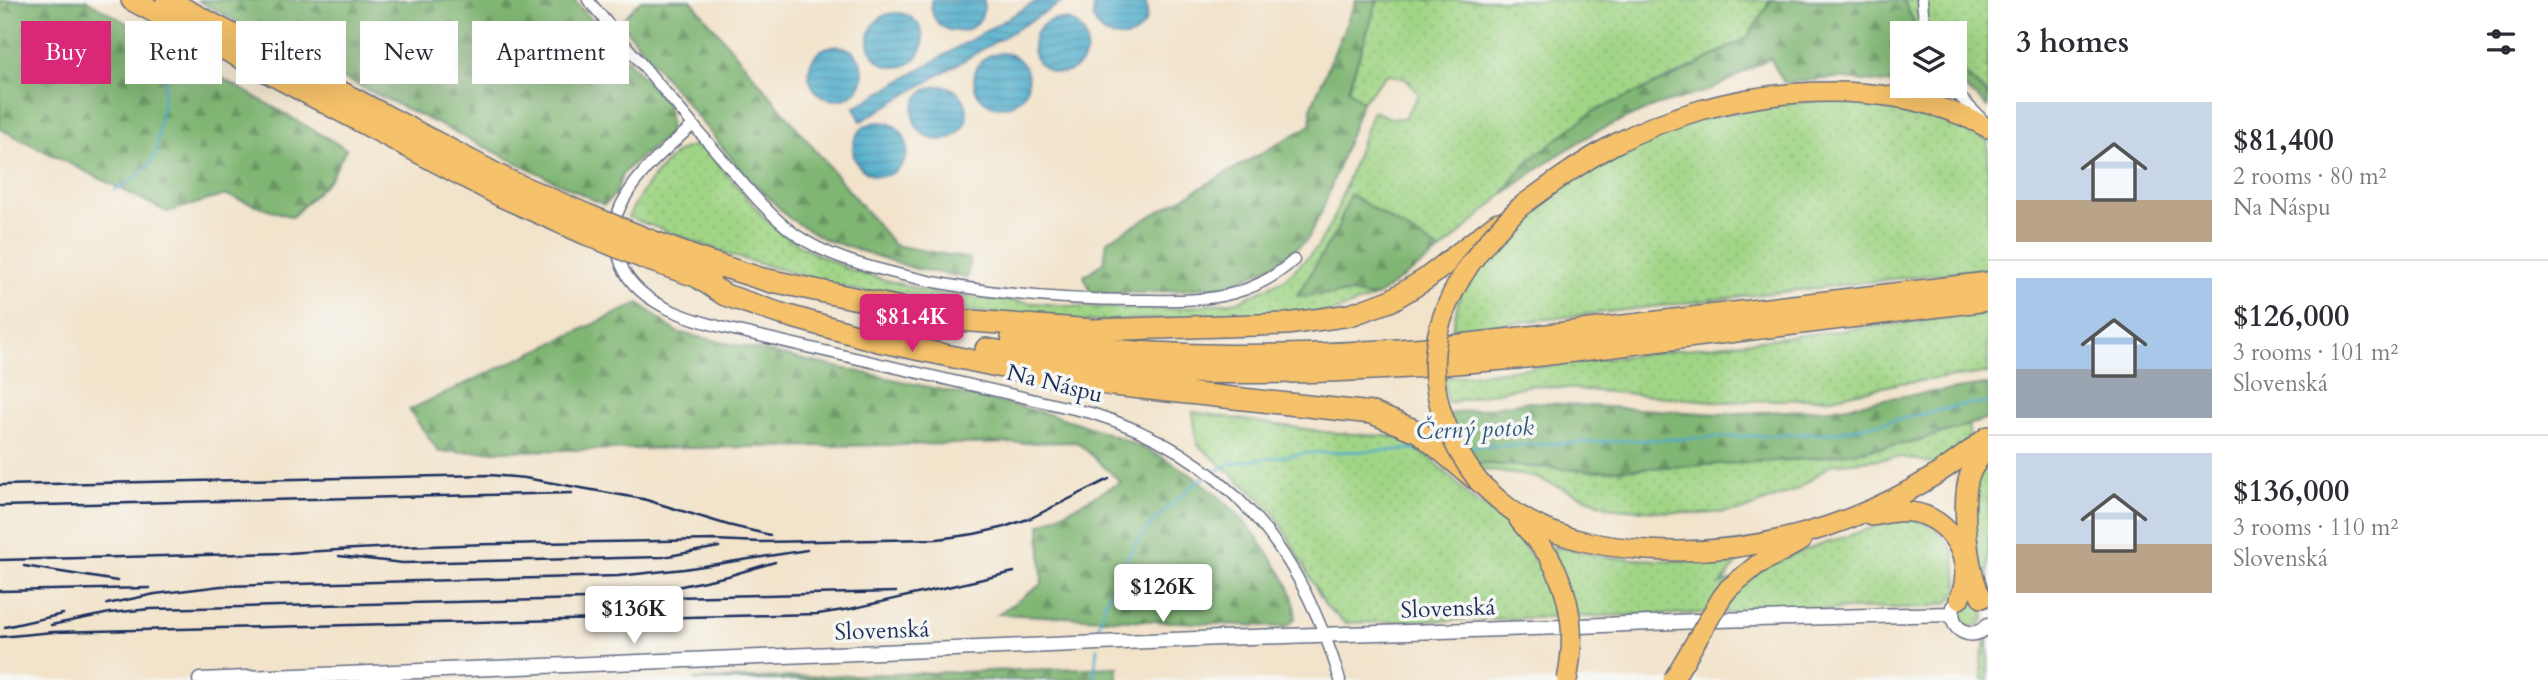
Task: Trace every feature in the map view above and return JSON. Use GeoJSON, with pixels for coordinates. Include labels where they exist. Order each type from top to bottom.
{"type":"FeatureCollection","features":[{"type":"Feature","properties":{"kind":"highway"},"geometry":{"type":"LineString","coordinates":[[132,0],[500,196],[585,224],[647,249],[725,295],[778,313],[878,341],[999,366],[1113,385],[1339,408],[1372,413],[1404,424],[1432,442],[1510,509],[1549,556],[1559,573],[1571,610],[1572,648],[1567,680]]}},
{"type":"Feature","properties":{"kind":"highway"},"geometry":{"type":"LineString","coordinates":[[167,0],[585,224]]}},
{"type":"Feature","properties":{"kind":"highway"},"geometry":{"type":"LineString","coordinates":[[758,278],[958,320],[1093,330],[1287,324],[1370,309],[1409,291],[1589,159],[1639,132],[1701,111],[1756,99],[1831,93],[1881,96],[1930,104],[1988,126]]}},
{"type":"Feature","properties":{"kind":"highway"},"geometry":{"type":"LineString","coordinates":[[1479,482],[1463,461],[1442,416],[1437,391],[1435,350],[1439,327],[1454,286],[1478,249],[1520,207]]}},
{"type":"Feature","properties":{"kind":"highway"},"geometry":{"type":"LineString","coordinates":[[647,249],[702,260],[841,303],[902,317],[1029,340],[1181,354],[1517,358],[1988,300]]}},
{"type":"Feature","properties":{"kind":"highway"},"geometry":{"type":"LineString","coordinates":[[699,278],[838,320],[906,337],[1041,358],[1186,372],[1346,371],[1435,356],[1988,283]]}},
{"type":"Feature","properties":{"kind":"highway"},"geometry":{"type":"LineString","coordinates":[[1673,680],[1729,587],[1757,565],[1838,523],[1911,490],[1961,458],[1988,436]]}},
{"type":"Feature","properties":{"kind":"highway"},"geometry":{"type":"LineString","coordinates":[[1985,602],[1976,588],[1973,575],[1966,493],[1970,473],[1988,446]]}},
{"type":"Feature","properties":{"kind":"highway"},"geometry":{"type":"LineString","coordinates":[[1510,509],[1547,530],[1586,542],[1627,549],[1670,551],[1713,550],[1756,544],[1798,536],[1838,523],[1909,511],[1928,516],[1944,527],[1963,558],[1967,577],[1956,607]]}},
{"type":"Feature","properties":{"kind":"street"},"geometry":{"type":"LineString","coordinates":[[588,0],[764,205],[796,234],[841,258],[916,279],[985,291],[1052,298],[1174,300],[1235,293],[1266,280],[1294,260]]}},
{"type":"Feature","properties":{"kind":"street"},"geometry":{"type":"LineString","coordinates":[[1922,0],[1924,21]]}},
{"type":"Feature","properties":{"kind":"street"},"geometry":{"type":"LineString","coordinates":[[1961,98],[1988,126]]}},
{"type":"Feature","properties":{"kind":"street"},"geometry":{"type":"LineString","coordinates":[[615,217],[624,196],[635,181],[693,125]]}},
{"type":"Feature","properties":{"kind":"street","name":"Na Náspu"},"geometry":{"type":"LineString","coordinates":[[619,258],[625,274],[638,288],[687,318],[1091,412],[1136,428],[1192,460],[1234,494],[1263,525],[1284,555],[1305,589],[1340,680]]}},
{"type":"Feature","properties":{"kind":"street"},"geometry":{"type":"LineString","coordinates":[[1715,621],[1956,607],[1970,595],[1985,602]]}},
{"type":"Feature","properties":{"kind":"street"},"geometry":{"type":"LineString","coordinates":[[1956,607],[1956,626],[1966,634],[1978,633],[1988,625]]}},
{"type":"Feature","properties":{"kind":"street"},"geometry":{"type":"LineString","coordinates":[[1580,626],[1698,621]]}},
{"type":"Feature","properties":{"kind":"street","name":"Slovenská"},"geometry":{"type":"LineString","coordinates":[[200,680],[1565,627]]}},
{"type":"Feature","properties":{"kind":"green space"},"geometry":{"type":"Polygon","coordinates":[[[0,0],[86,0],[125,22],[125,84],[222,84],[222,78],[346,149],[330,179],[292,217],[226,195],[167,212],[0,129],[0,0]]]}},
{"type":"Feature","properties":{"kind":"green space"},"geometry":{"type":"Polygon","coordinates":[[[197,0],[574,0],[593,21],[472,21],[472,84],[629,84],[629,61],[668,105],[670,133],[629,167],[622,175],[616,193],[604,205],[346,79],[346,21],[236,21],[197,0]]]}},
{"type":"Feature","properties":{"kind":"green space"},"geometry":{"type":"Polygon","coordinates":[[[641,0],[691,0],[894,245],[970,259],[967,278],[913,268],[824,239],[789,218],[740,169],[629,33],[629,21],[621,21],[641,0]]]}},
{"type":"Feature","properties":{"kind":"green space"},"geometry":{"type":"Polygon","coordinates":[[[1356,0],[1378,0],[1348,89],[1362,102],[1322,211],[1307,240],[1274,265],[1231,285],[1148,293],[1091,293],[1084,276],[1104,262],[1107,241],[1311,125],[1311,108],[1356,0]]]}},
{"type":"Feature","properties":{"kind":"green space"},"geometry":{"type":"Polygon","coordinates":[[[1378,0],[1771,0],[1747,38],[1528,161],[1501,196],[1441,251],[1350,195],[1338,228],[1297,296],[1349,293],[1375,297],[1333,312],[1076,322],[939,308],[846,288],[733,256],[628,217],[647,185],[666,162],[676,153],[697,146],[707,150],[765,219],[802,247],[852,271],[941,295],[1081,307],[1175,309],[1239,301],[1284,280],[1317,248],[1333,219],[1373,111],[1390,118],[1404,118],[1419,94],[1406,79],[1387,74],[1362,102],[1348,90],[1378,0]]]}},
{"type":"Feature","properties":{"kind":"green space"},"geometry":{"type":"Polygon","coordinates":[[[1771,0],[1903,0],[1914,21],[1890,21],[1890,84],[1836,78],[1784,83],[1770,58],[1710,90],[1655,106],[1597,131],[1501,196],[1528,161],[1594,111],[1683,72],[1747,38],[1771,0]]]}},
{"type":"Feature","properties":{"kind":"green space"},"geometry":{"type":"Polygon","coordinates":[[[1903,0],[1988,0],[1988,95],[1967,76],[1967,21],[1914,21],[1903,0]]]}},
{"type":"Feature","properties":{"kind":"green space"},"geometry":{"type":"Polygon","coordinates":[[[1967,76],[1988,95],[1988,107],[1967,90],[1967,76]]]}},
{"type":"Feature","properties":{"kind":"green space"},"geometry":{"type":"Polygon","coordinates":[[[1831,100],[1872,104],[1932,116],[1988,141],[1988,268],[1452,330],[1460,293],[1507,226],[1607,155],[1692,121],[1774,104],[1831,100]]]}},
{"type":"Feature","properties":{"kind":"green space"},"geometry":{"type":"Polygon","coordinates":[[[1350,194],[1441,251],[1375,297],[1349,293],[1297,296],[1338,228],[1350,194]]]}},
{"type":"Feature","properties":{"kind":"green space"},"geometry":{"type":"Polygon","coordinates":[[[639,303],[676,332],[1034,410],[1136,445],[1196,478],[1223,500],[1248,526],[1288,586],[1294,602],[1295,619],[1286,627],[998,614],[1042,584],[1040,525],[1121,482],[1077,442],[439,452],[409,410],[639,303]]]}},
{"type":"Feature","properties":{"kind":"green space"},"geometry":{"type":"Polygon","coordinates":[[[1988,313],[1988,373],[1901,383],[1831,398],[1723,402],[1530,385],[1447,403],[1444,378],[1988,313]]]}},
{"type":"Feature","properties":{"kind":"green space"},"geometry":{"type":"Polygon","coordinates":[[[1988,385],[1988,419],[1910,443],[1807,459],[1598,471],[1475,463],[1447,414],[1527,402],[1719,414],[1831,409],[1988,385]]]}},
{"type":"Feature","properties":{"kind":"green space"},"geometry":{"type":"Polygon","coordinates":[[[1193,412],[1324,432],[1398,437],[1434,461],[1470,497],[1507,524],[1555,586],[1553,546],[1613,558],[1680,561],[1741,558],[1721,584],[1805,550],[1886,523],[1911,518],[1935,527],[1953,550],[1959,589],[1948,602],[1927,607],[1345,623],[1326,606],[1272,509],[1197,444],[1193,412]]]}},
{"type":"Feature","properties":{"kind":"green space"},"geometry":{"type":"Polygon","coordinates":[[[1968,425],[1970,440],[1937,464],[1902,457],[1832,464],[1798,489],[1742,511],[1701,514],[1612,508],[1534,477],[1480,469],[1475,463],[1598,471],[1807,459],[1910,443],[1968,425]]]}},
{"type":"Feature","properties":{"kind":"green space"},"geometry":{"type":"Polygon","coordinates":[[[1988,458],[1988,589],[1973,521],[1973,494],[1979,472],[1988,458]]]}},
{"type":"Feature","properties":{"kind":"green space"},"geometry":{"type":"Polygon","coordinates":[[[1972,603],[1981,606],[1984,615],[1981,624],[1972,627],[1963,624],[1960,615],[1963,606],[1972,603]]]}},
{"type":"Feature","properties":{"kind":"green space"},"geometry":{"type":"Polygon","coordinates":[[[1988,637],[1988,680],[1983,680],[1981,657],[1988,637]]]}},
{"type":"Feature","properties":{"kind":"green space"},"geometry":{"type":"Polygon","coordinates":[[[1118,667],[1117,680],[693,680],[1118,667]]]}},
{"type":"Feature","properties":{"kind":"water"},"geometry":{"type":"Polygon","coordinates":[[[931,0],[984,0],[982,14],[977,23],[958,31],[947,29],[938,23],[931,0]]]}},
{"type":"Feature","properties":{"kind":"water"},"geometry":{"type":"Polygon","coordinates":[[[1039,0],[1066,0],[861,121],[854,108],[1039,0]]]}},
{"type":"Feature","properties":{"kind":"water"},"geometry":{"type":"Polygon","coordinates":[[[1096,0],[1145,0],[1146,17],[1141,29],[1131,35],[1119,37],[1108,34],[1098,27],[1094,16],[1096,0]]]}},
{"type":"Feature","properties":{"kind":"water"},"geometry":{"type":"Polygon","coordinates":[[[896,13],[915,21],[923,40],[915,59],[896,67],[877,59],[869,40],[877,21],[896,13]]]}},
{"type":"Feature","properties":{"kind":"water"},"geometry":{"type":"Polygon","coordinates":[[[1060,19],[1079,27],[1087,46],[1079,65],[1060,73],[1041,65],[1033,46],[1041,27],[1060,19]]]}},
{"type":"Feature","properties":{"kind":"water"},"geometry":{"type":"Polygon","coordinates":[[[836,46],[855,54],[863,73],[855,92],[836,100],[817,92],[809,73],[817,54],[836,46]]]}},
{"type":"Feature","properties":{"kind":"water"},"geometry":{"type":"Polygon","coordinates":[[[1001,53],[1020,61],[1028,80],[1020,99],[1001,107],[982,99],[974,80],[982,61],[1001,53]]]}},
{"type":"Feature","properties":{"kind":"water"},"geometry":{"type":"Polygon","coordinates":[[[940,86],[959,94],[967,113],[959,132],[940,140],[921,132],[913,113],[921,94],[940,86]]]}},
{"type":"Feature","properties":{"kind":"water"},"geometry":{"type":"Polygon","coordinates":[[[880,122],[899,130],[907,149],[899,168],[880,176],[861,168],[853,149],[861,130],[880,122]]]}},
{"type":"Feature","properties":{"kind":"waterway"},"geometry":{"type":"LineString","coordinates":[[115,190],[138,175],[156,154],[165,84]]}},
{"type":"Feature","properties":{"kind":"waterway","name":"Černý potok"},"geometry":{"type":"LineString","coordinates":[[1467,447],[1834,433],[1969,404],[1988,403]]}},
{"type":"Feature","properties":{"kind":"waterway","name":"Černý potok"},"geometry":{"type":"LineString","coordinates":[[1214,472],[1233,463],[1309,453],[1425,449]]}},
{"type":"Feature","properties":{"kind":"waterway","name":"Černý potok"},"geometry":{"type":"LineString","coordinates":[[1097,638],[1108,595],[1130,553],[1159,516],[1205,477]]}},
{"type":"Feature","properties":{"kind":"waterway","name":"Černý potok"},"geometry":{"type":"LineString","coordinates":[[1094,680],[1097,648]]}},
{"type":"Feature","properties":{"kind":"railway"},"geometry":{"type":"LineString","coordinates":[[0,485],[490,475],[525,478],[643,499],[770,535]]}},
{"type":"Feature","properties":{"kind":"railway"},"geometry":{"type":"LineString","coordinates":[[0,560],[289,553],[501,544],[938,539],[1001,528],[1031,518],[1109,479]]}},
{"type":"Feature","properties":{"kind":"railway"},"geometry":{"type":"LineString","coordinates":[[0,506],[572,493]]}},
{"type":"Feature","properties":{"kind":"railway"},"geometry":{"type":"LineString","coordinates":[[339,556],[403,563],[663,557],[719,547]]}},
{"type":"Feature","properties":{"kind":"railway"},"geometry":{"type":"LineString","coordinates":[[107,604],[155,594],[221,586],[618,576],[807,550]]}},
{"type":"Feature","properties":{"kind":"railway"},"geometry":{"type":"LineString","coordinates":[[663,590],[728,576],[775,562]]}},
{"type":"Feature","properties":{"kind":"railway"},"geometry":{"type":"LineString","coordinates":[[24,566],[117,581]]}},
{"type":"Feature","properties":{"kind":"railway"},"geometry":{"type":"LineString","coordinates":[[0,637],[53,632],[818,614],[1014,572]]}},
{"type":"Feature","properties":{"kind":"railway"},"geometry":{"type":"LineString","coordinates":[[0,591],[150,588]]}},
{"type":"Feature","properties":{"kind":"railway"},"geometry":{"type":"LineString","coordinates":[[51,625],[110,613],[150,609],[896,592]]}},
{"type":"Feature","properties":{"kind":"railway"},"geometry":{"type":"LineString","coordinates":[[5,627],[63,614]]}}]}
